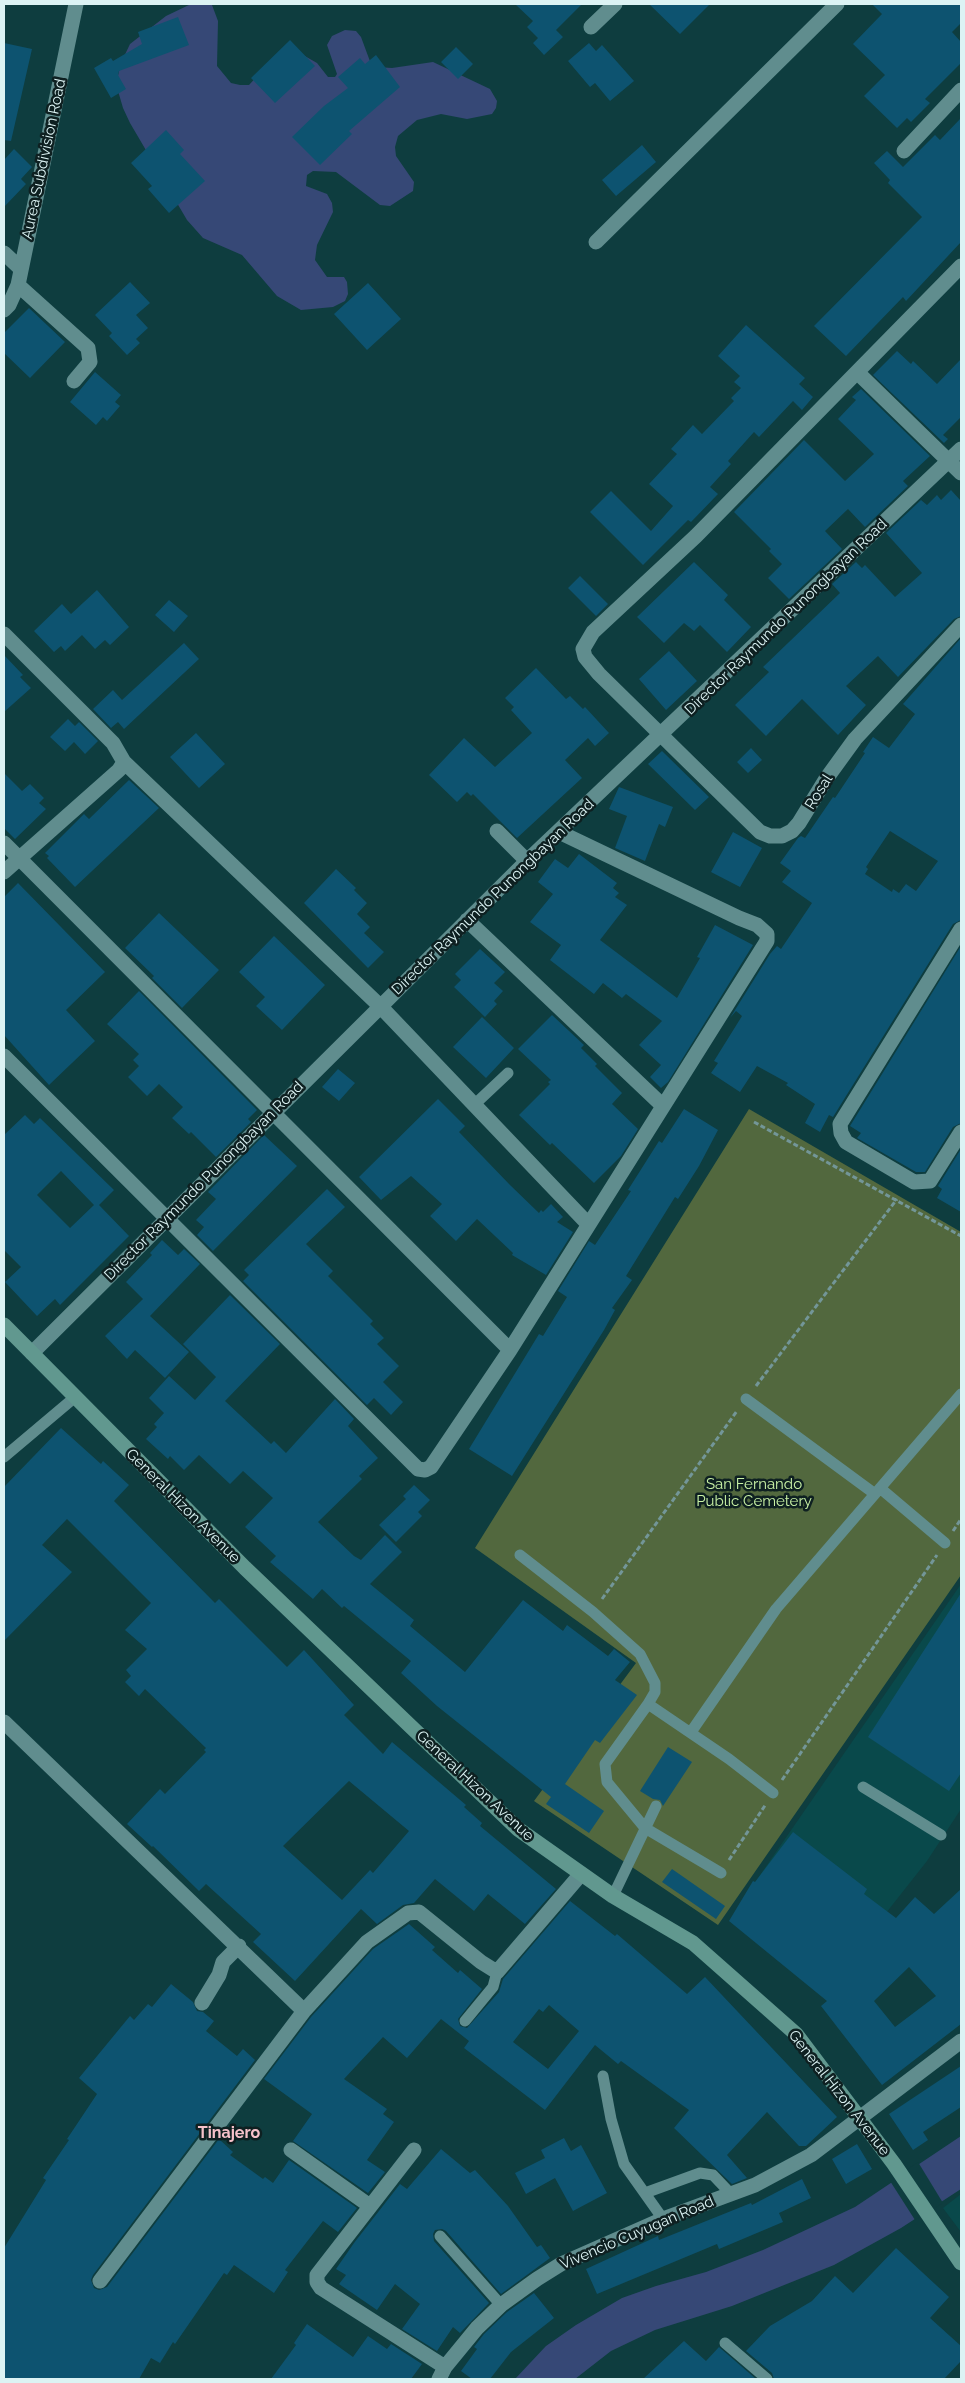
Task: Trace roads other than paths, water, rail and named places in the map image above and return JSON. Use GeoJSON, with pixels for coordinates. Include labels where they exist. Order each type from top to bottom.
{"type":"FeatureCollection","features":[{"type":"Feature","properties":{"kind":"main road","name":"General Hizon Avenue"},"geometry":{"type":"LineString","coordinates":[[4,1325],[74,1398],[245,1568],[518,1829],[613,1896],[692,1943],[796,2034],[894,2164],[961,2263]]}},
{"type":"Feature","properties":{"kind":"street","name":"Aurea Subdivision Road"},"geometry":{"type":"LineString","coordinates":[[4,310],[9,305],[18,284],[76,4]]}},
{"type":"Feature","properties":{"kind":"street"},"geometry":{"type":"LineString","coordinates":[[591,27],[615,4]]}},
{"type":"Feature","properties":{"kind":"street"},"geometry":{"type":"LineString","coordinates":[[596,242],[837,4]]}},
{"type":"Feature","properties":{"kind":"street"},"geometry":{"type":"LineString","coordinates":[[904,150],[961,90]]}},
{"type":"Feature","properties":{"kind":"street"},"geometry":{"type":"LineString","coordinates":[[4,253],[21,269]]}},
{"type":"Feature","properties":{"kind":"street","name":"Rosal"},"geometry":{"type":"LineString","coordinates":[[961,266],[696,536],[586,640],[583,649],[591,665],[760,832],[770,836],[782,836],[792,832],[799,823],[826,779],[855,738],[961,625]]}},
{"type":"Feature","properties":{"kind":"street"},"geometry":{"type":"LineString","coordinates":[[18,284],[88,348],[90,362],[74,381]]}},
{"type":"Feature","properties":{"kind":"street"},"geometry":{"type":"LineString","coordinates":[[857,372],[961,473]]}},
{"type":"Feature","properties":{"kind":"street","name":"Director Raymundo Punongbayan Road"},"geometry":{"type":"LineString","coordinates":[[32,1353],[272,1112],[527,861],[961,449]]}},
{"type":"Feature","properties":{"kind":"street"},"geometry":{"type":"LineString","coordinates":[[4,634],[113,743],[124,762],[380,1006],[588,1224]]}},
{"type":"Feature","properties":{"kind":"street"},"geometry":{"type":"LineString","coordinates":[[4,872],[119,770],[124,762]]}},
{"type":"Feature","properties":{"kind":"street"},"geometry":{"type":"LineString","coordinates":[[497,831],[527,861]]}},
{"type":"Feature","properties":{"kind":"street"},"geometry":{"type":"LineString","coordinates":[[4,1056],[418,1469],[425,1470],[431,1468],[510,1350],[764,946],[767,934],[757,925],[738,918],[559,832]]}},
{"type":"Feature","properties":{"kind":"street"},"geometry":{"type":"LineString","coordinates":[[4,843],[510,1350]]}},
{"type":"Feature","properties":{"kind":"street"},"geometry":{"type":"LineString","coordinates":[[467,920],[663,1106]]}},
{"type":"Feature","properties":{"kind":"street"},"geometry":{"type":"LineString","coordinates":[[961,929],[840,1124],[841,1133],[846,1142],[914,1182],[930,1181],[961,1132]]}},
{"type":"Feature","properties":{"kind":"street"},"geometry":{"type":"LineString","coordinates":[[4,1722],[239,1946],[304,2011]]}},
{"type":"Feature","properties":{"kind":"street"},"geometry":{"type":"LineString","coordinates":[[100,2281],[304,2011],[367,1942],[408,1913],[419,1912],[427,1916],[481,1962],[497,1972],[581,1874]]}},
{"type":"Feature","properties":{"kind":"street"},"geometry":{"type":"LineString","coordinates":[[202,2003],[223,1962],[239,1946]]}},
{"type":"Feature","properties":{"kind":"street","name":"Vivencio Cuyugan Road"},"geometry":{"type":"LineString","coordinates":[[442,2373],[478,2328],[501,2305],[561,2264],[664,2219],[755,2185],[811,2155],[961,2041]]}},
{"type":"Feature","properties":{"kind":"street"},"geometry":{"type":"LineString","coordinates":[[291,2150],[370,2206]]}},
{"type":"Feature","properties":{"kind":"street"},"geometry":{"type":"LineString","coordinates":[[414,2150],[317,2275],[317,2282],[321,2288],[442,2373]]}},
{"type":"Feature","properties":{"kind":"lane"},"geometry":{"type":"LineString","coordinates":[[474,1105],[508,1073]]}},
{"type":"Feature","properties":{"kind":"lane"},"geometry":{"type":"LineString","coordinates":[[691,1732],[776,1610],[961,1394]]}},
{"type":"Feature","properties":{"kind":"lane"},"geometry":{"type":"LineString","coordinates":[[4,1457],[74,1398]]}},
{"type":"Feature","properties":{"kind":"lane"},"geometry":{"type":"LineString","coordinates":[[746,1400],[878,1491],[945,1543]]}},
{"type":"Feature","properties":{"kind":"lane"},"geometry":{"type":"LineString","coordinates":[[520,1555],[594,1612],[640,1654],[655,1683],[655,1692],[605,1764],[607,1782],[645,1828],[721,1873]]}},
{"type":"Feature","properties":{"kind":"lane"},"geometry":{"type":"LineString","coordinates":[[648,1704],[691,1732],[773,1793]]}},
{"type":"Feature","properties":{"kind":"lane"},"geometry":{"type":"LineString","coordinates":[[863,1787],[941,1835]]}},
{"type":"Feature","properties":{"kind":"lane"},"geometry":{"type":"LineString","coordinates":[[613,1896],[656,1806]]}},
{"type":"Feature","properties":{"kind":"lane"},"geometry":{"type":"LineString","coordinates":[[464,2021],[493,1987],[497,1972]]}},
{"type":"Feature","properties":{"kind":"lane"},"geometry":{"type":"LineString","coordinates":[[603,2076],[611,2119],[624,2164],[664,2219]]}},
{"type":"Feature","properties":{"kind":"lane"},"geometry":{"type":"LineString","coordinates":[[645,2193],[700,2173],[714,2175],[731,2194]]}},
{"type":"Feature","properties":{"kind":"lane"},"geometry":{"type":"LineString","coordinates":[[440,2236],[501,2305]]}},
{"type":"Feature","properties":{"kind":"lane"},"geometry":{"type":"LineString","coordinates":[[725,2343],[768,2379]]}},
{"type":"Feature","properties":{"kind":"district","name":"Tinajero"},"geometry":{"type":"Point","coordinates":[229,2133]}},
{"type":"Feature","properties":{"kind":"park label","name":"San Fernando Public Cemetery"},"geometry":{"type":"Point","coordinates":[754,1492]}}]}
